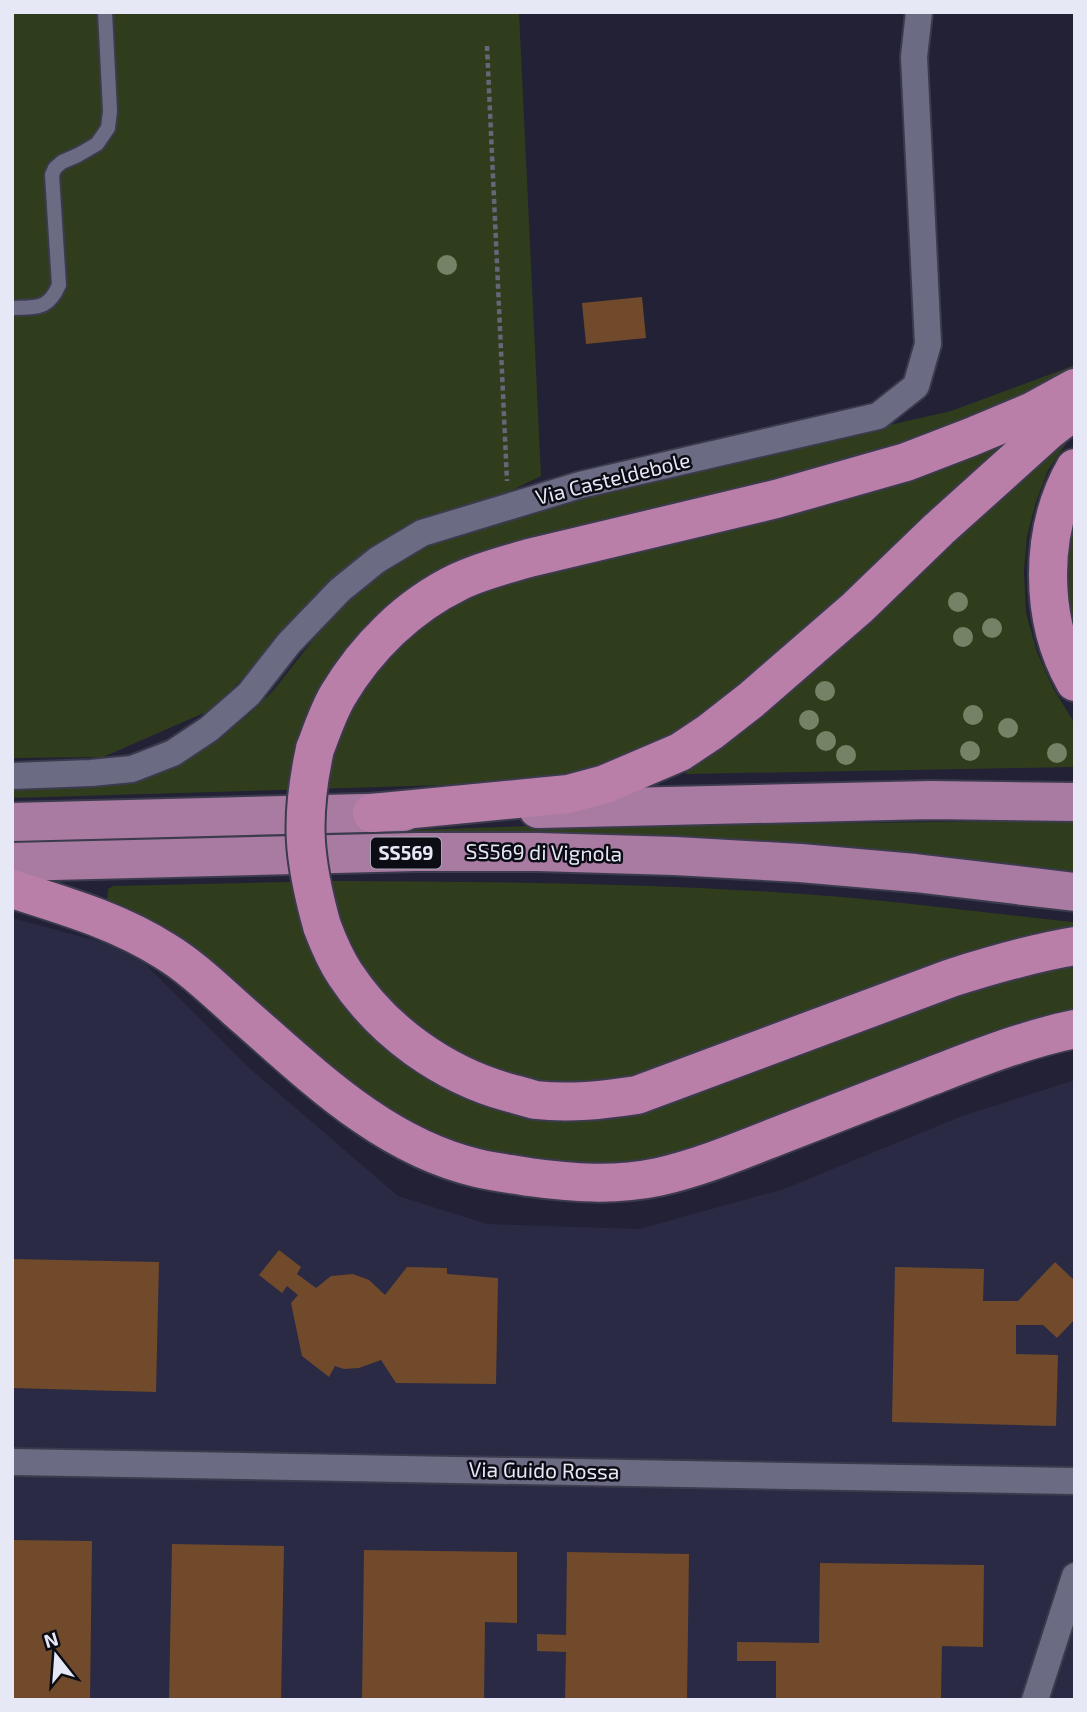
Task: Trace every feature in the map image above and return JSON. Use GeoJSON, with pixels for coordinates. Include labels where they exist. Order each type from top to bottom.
{"type":"FeatureCollection","features":[{"type":"Feature","properties":{"kind":"highway"},"geometry":{"type":"LineString","coordinates":[[1075,388],[1033,411],[906,462],[776,499],[529,558],[458,582],[417,607],[397,623],[359,665],[338,695],[315,749],[305,800],[304,832],[312,890],[322,926],[344,973],[358,993],[378,1015],[424,1054],[446,1068],[474,1081],[534,1100],[603,1101],[637,1095],[951,978],[1002,962],[1075,946]]}},
{"type":"Feature","properties":{"kind":"highway"},"geometry":{"type":"LineString","coordinates":[[372,813],[568,794],[605,784],[680,752],[710,732],[857,608],[930,538],[1049,430],[1075,410]]}},
{"type":"Feature","properties":{"kind":"highway"},"geometry":{"type":"LineString","coordinates":[[1075,468],[1061,499],[1053,529],[1046,586],[1058,644],[1075,682]]}},
{"type":"Feature","properties":{"kind":"highway","name":"SS569 di Vignola"},"geometry":{"type":"LineString","coordinates":[[12,822],[931,800],[1075,802]]}},
{"type":"Feature","properties":{"kind":"highway","name":"SS569 di Vignola"},"geometry":{"type":"LineString","coordinates":[[12,862],[416,852],[551,852],[800,863],[915,873],[1075,892]]}},
{"type":"Feature","properties":{"kind":"highway"},"geometry":{"type":"LineString","coordinates":[[12,889],[122,927],[166,951],[328,1088],[389,1131],[417,1146],[475,1168],[557,1181],[598,1183],[659,1177],[730,1154],[966,1062],[1075,1030]]}},
{"type":"Feature","properties":{"kind":"street","name":"Via Casteldebole"},"geometry":{"type":"LineString","coordinates":[[12,776],[132,769],[173,753],[209,729],[249,694],[289,643],[340,590],[377,561],[422,533],[580,485],[878,416],[916,386],[928,344],[914,57],[919,12]]}},
{"type":"Feature","properties":{"kind":"street","name":"Via Guido Rossa"},"geometry":{"type":"LineString","coordinates":[[12,1462],[1075,1481]]}},
{"type":"Feature","properties":{"kind":"street"},"geometry":{"type":"LineString","coordinates":[[1035,1700],[1075,1576]]}},
{"type":"Feature","properties":{"kind":"lane"},"geometry":{"type":"LineString","coordinates":[[12,307],[47,304],[54,297],[59,285],[52,176],[55,168],[62,162],[97,144],[108,128],[110,111],[105,12]]}},
{"type":"Feature","properties":{"kind":"path"},"geometry":{"type":"LineString","coordinates":[[487,46],[508,506]]}},
{"type":"Feature","properties":{"kind":"shaded area"},"geometry":{"type":"Polygon","coordinates":[[[12,918],[131,950],[249,1068],[398,1196],[487,1224],[639,1229],[784,1189],[962,1116],[1075,1080],[1075,1700],[12,1700],[12,918]]]}},
{"type":"Feature","properties":{"kind":"green space"},"geometry":{"type":"Polygon","coordinates":[[[12,12],[519,12],[541,476],[342,574],[213,709],[103,757],[12,758],[12,12]]]}},
{"type":"Feature","properties":{"kind":"green space"},"geometry":{"type":"Polygon","coordinates":[[[1075,365],[1075,374],[980,420],[400,599],[343,727],[372,674],[420,623],[477,589],[999,439],[1007,448],[698,722],[631,760],[549,779],[509,783],[12,798],[12,784],[209,741],[246,717],[272,692],[340,606],[388,567],[427,544],[577,497],[951,411],[1075,365]]]}},
{"type":"Feature","properties":{"kind":"green space"},"geometry":{"type":"Polygon","coordinates":[[[1072,435],[1048,470],[1036,502],[1027,536],[1024,571],[1026,613],[1037,652],[1053,688],[1075,724],[1075,767],[686,774],[686,768],[1072,435]]]}},
{"type":"Feature","properties":{"kind":"green space"},"geometry":{"type":"Polygon","coordinates":[[[1075,498],[1075,645],[1064,613],[1067,529],[1075,498]]]}},
{"type":"Feature","properties":{"kind":"green space"},"geometry":{"type":"Polygon","coordinates":[[[1075,820],[1075,874],[957,858],[747,841],[592,834],[325,833],[591,824],[1075,820]]]}},
{"type":"Feature","properties":{"kind":"green space"},"geometry":{"type":"Polygon","coordinates":[[[335,881],[652,886],[779,892],[1073,922],[1074,929],[1021,939],[932,969],[692,1063],[617,1085],[584,1089],[553,1088],[517,1081],[455,1058],[421,1036],[392,1011],[366,981],[333,916],[301,924],[315,960],[341,999],[395,1052],[469,1096],[537,1116],[572,1118],[650,1109],[864,1025],[872,1027],[998,982],[1075,962],[1075,1012],[1002,1033],[737,1135],[670,1157],[621,1166],[589,1168],[512,1160],[466,1150],[437,1140],[374,1107],[314,1061],[186,947],[152,925],[107,903],[108,889],[113,886],[335,881]]]}},
{"type":"Feature","properties":{"kind":"building"},"geometry":{"type":"Polygon","coordinates":[[[642,297],[646,338],[586,344],[582,303],[642,297]]]}},
{"type":"Feature","properties":{"kind":"building"},"geometry":{"type":"Polygon","coordinates":[[[279,1250],[301,1267],[297,1274],[316,1288],[331,1276],[353,1274],[369,1280],[385,1295],[407,1267],[447,1268],[447,1274],[498,1278],[496,1384],[396,1383],[381,1360],[359,1368],[344,1369],[335,1366],[329,1377],[302,1356],[291,1303],[298,1295],[287,1286],[282,1293],[259,1275],[279,1250]]]}},
{"type":"Feature","properties":{"kind":"building"},"geometry":{"type":"Polygon","coordinates":[[[12,1259],[159,1262],[156,1392],[12,1388],[12,1259]]]}},
{"type":"Feature","properties":{"kind":"building"},"geometry":{"type":"Polygon","coordinates":[[[1055,1262],[1075,1281],[1075,1319],[1057,1338],[1043,1325],[1016,1325],[1016,1354],[1058,1355],[1056,1426],[892,1422],[895,1267],[984,1269],[983,1301],[1018,1301],[1055,1262]]]}},
{"type":"Feature","properties":{"kind":"building"},"geometry":{"type":"Polygon","coordinates":[[[12,1540],[92,1541],[90,1700],[12,1700],[12,1540]]]}},
{"type":"Feature","properties":{"kind":"building"},"geometry":{"type":"Polygon","coordinates":[[[172,1544],[284,1546],[281,1700],[169,1700],[172,1544]]]}},
{"type":"Feature","properties":{"kind":"building"},"geometry":{"type":"Polygon","coordinates":[[[364,1550],[517,1552],[517,1623],[485,1622],[484,1700],[362,1700],[364,1550]]]}},
{"type":"Feature","properties":{"kind":"building"},"geometry":{"type":"Polygon","coordinates":[[[567,1552],[689,1554],[687,1700],[565,1700],[566,1652],[537,1651],[537,1634],[566,1635],[567,1552]]]}},
{"type":"Feature","properties":{"kind":"building"},"geometry":{"type":"Polygon","coordinates":[[[820,1563],[984,1565],[983,1647],[942,1646],[941,1700],[776,1700],[776,1661],[737,1661],[737,1642],[819,1643],[820,1563]]]}}]}
